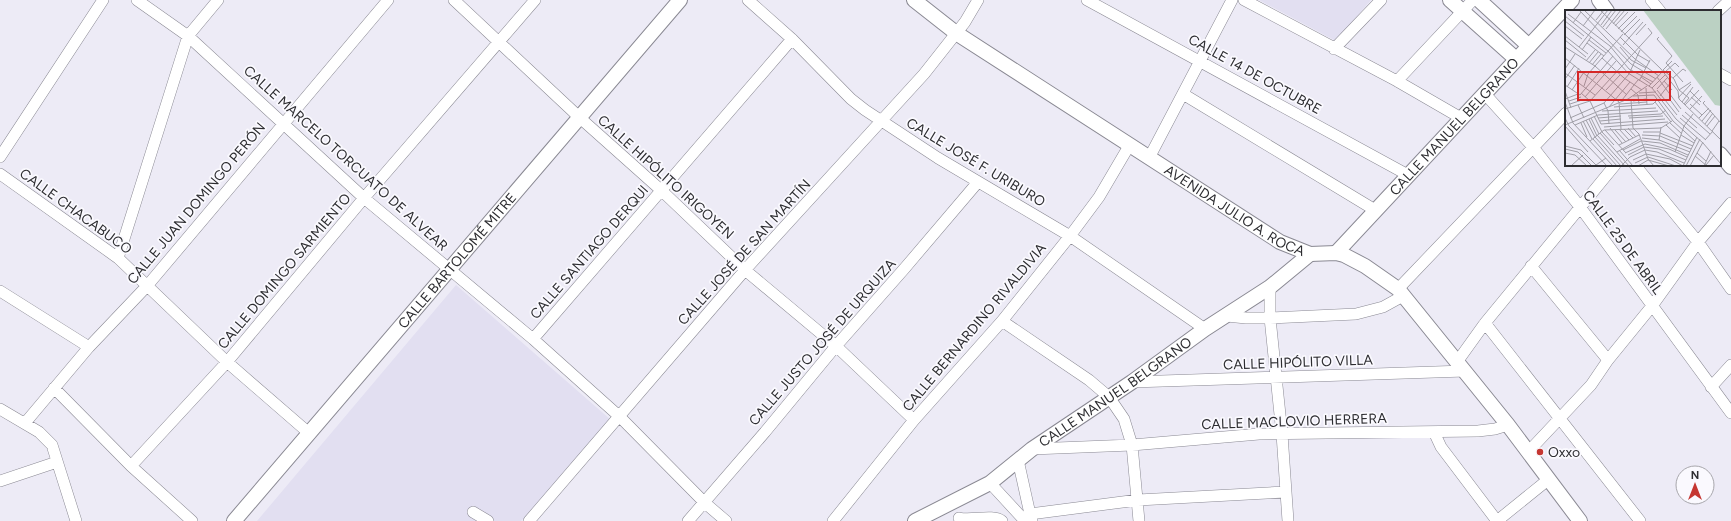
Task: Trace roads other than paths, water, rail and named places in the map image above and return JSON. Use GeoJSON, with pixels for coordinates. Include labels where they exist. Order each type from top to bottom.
{"type":"FeatureCollection","features":[{"type":"Feature","properties":{"kind":"street"},"geometry":{"type":"LineString","coordinates":[[0,157],[103,0]]}},
{"type":"Feature","properties":{"kind":"street","name":"CALLE MARCELO TORCUATO DE ALVEAR"},"geometry":{"type":"LineString","coordinates":[[137,0],[188,36],[364,198],[533,339],[620,417],[705,503],[726,521]]}},
{"type":"Feature","properties":{"kind":"street"},"geometry":{"type":"LineString","coordinates":[[118,258],[188,36],[218,0]]}},
{"type":"Feature","properties":{"kind":"street","name":"CALLE JUAN DOMINGO PERÓN"},"geometry":{"type":"LineString","coordinates":[[25,423],[89,347],[147,286],[388,0]]}},
{"type":"Feature","properties":{"kind":"street","name":"CALLE HIPÓLITO IRIGOYEN"},"geometry":{"type":"LineString","coordinates":[[454,0],[579,118],[662,191],[745,270],[836,346],[914,420]]}},
{"type":"Feature","properties":{"kind":"street","name":"CALLE DOMINGO SARMIENTO"},"geometry":{"type":"LineString","coordinates":[[131,466],[227,362],[364,198],[535,0]]}},
{"type":"Feature","properties":{"kind":"street","name":"CALLE BARTOLOMÉ MITRE"},"geometry":{"type":"LineString","coordinates":[[234,521],[680,0]]}},
{"type":"Feature","properties":{"kind":"street","name":"CALLE JOSÉ F. URIBURO"},"geometry":{"type":"LineString","coordinates":[[748,0],[792,39],[851,99],[881,121],[978,182],[1070,236],[1205,329]]}},
{"type":"Feature","properties":{"kind":"street","name":"AVENIDA JULIO A. ROCA"},"geometry":{"type":"LineString","coordinates":[[914,0],[956,33],[1280,242],[1310,254],[1336,253],[1365,266],[1400,293],[1529,451],[1580,521]]}},
{"type":"Feature","properties":{"kind":"street","name":"CALLE JOSÉ DE SAN MARTÍN"},"geometry":{"type":"LineString","coordinates":[[529,521],[745,270],[924,74],[965,22],[978,0]]}},
{"type":"Feature","properties":{"kind":"street","name":"CALLE 14 DE OCTUBRE"},"geometry":{"type":"LineString","coordinates":[[1087,0],[1408,175]]}},
{"type":"Feature","properties":{"kind":"street"},"geometry":{"type":"LineString","coordinates":[[1149,158],[1232,0]]}},
{"type":"Feature","properties":{"kind":"street"},"geometry":{"type":"LineString","coordinates":[[1244,0],[1397,81],[1461,118]]}},
{"type":"Feature","properties":{"kind":"street"},"geometry":{"type":"LineString","coordinates":[[1334,49],[1381,0]]}},
{"type":"Feature","properties":{"kind":"street"},"geometry":{"type":"LineString","coordinates":[[1450,0],[1516,59]]}},
{"type":"Feature","properties":{"kind":"street"},"geometry":{"type":"LineString","coordinates":[[1397,81],[1473,0]]}},
{"type":"Feature","properties":{"kind":"street"},"geometry":{"type":"LineString","coordinates":[[1480,0],[1529,46]]}},
{"type":"Feature","properties":{"kind":"street","name":"CALLE MANUEL BELGRANO"},"geometry":{"type":"LineString","coordinates":[[1336,253],[1572,0]]}},
{"type":"Feature","properties":{"kind":"street"},"geometry":{"type":"LineString","coordinates":[[1599,0],[1606,10]]}},
{"type":"Feature","properties":{"kind":"street"},"geometry":{"type":"LineString","coordinates":[[1650,0],[1659,10]]}},
{"type":"Feature","properties":{"kind":"street"},"geometry":{"type":"LineString","coordinates":[[1719,10],[1730,0]]}},
{"type":"Feature","properties":{"kind":"street","name":"CALLE SANTIAGO DERQUI"},"geometry":{"type":"LineString","coordinates":[[533,339],[792,39]]}},
{"type":"Feature","properties":{"kind":"street"},"geometry":{"type":"LineString","coordinates":[[1721,75],[1731,80]]}},
{"type":"Feature","properties":{"kind":"street"},"geometry":{"type":"LineString","coordinates":[[1183,94],[1375,210]]}},
{"type":"Feature","properties":{"kind":"street","name":"CALLE 25 DE ABRIL"},"geometry":{"type":"LineString","coordinates":[[1485,94],[1532,146],[1580,207],[1731,413]]}},
{"type":"Feature","properties":{"kind":"street"},"geometry":{"type":"LineString","coordinates":[[1227,316],[1270,318],[1356,314],[1383,307],[1400,293],[1532,146],[1565,114]]}},
{"type":"Feature","properties":{"kind":"street","name":"CALLE BERNARDINO RIVALDIVIA"},"geometry":{"type":"LineString","coordinates":[[833,521],[914,420],[1002,321],[1070,236],[1099,197],[1130,146]]}},
{"type":"Feature","properties":{"kind":"street"},"geometry":{"type":"LineString","coordinates":[[1721,155],[1731,167]]}},
{"type":"Feature","properties":{"kind":"street"},"geometry":{"type":"LineString","coordinates":[[1461,366],[1485,323],[1614,166]]}},
{"type":"Feature","properties":{"kind":"street"},"geometry":{"type":"LineString","coordinates":[[1636,166],[1698,242],[1731,288]]}},
{"type":"Feature","properties":{"kind":"street","name":"CALLE CHACABUCO"},"geometry":{"type":"LineString","coordinates":[[0,174],[118,258],[227,362],[310,434]]}},
{"type":"Feature","properties":{"kind":"street","name":"CALLE JUSTO JOSÉ DE URQUIZA"},"geometry":{"type":"LineString","coordinates":[[688,521],[705,503],[836,346],[904,270],[978,182]]}},
{"type":"Feature","properties":{"kind":"street"},"geometry":{"type":"LineString","coordinates":[[1529,451],[1561,419],[1591,385],[1608,360],[1652,306],[1698,242],[1731,203]]}},
{"type":"Feature","properties":{"kind":"street","name":"CALLE MANUEL BELGRANO"},"geometry":{"type":"LineString","coordinates":[[914,521],[990,483],[1032,450],[1132,382],[1205,329],[1270,287],[1310,254]]}},
{"type":"Feature","properties":{"kind":"street"},"geometry":{"type":"LineString","coordinates":[[1532,266],[1608,360]]}},
{"type":"Feature","properties":{"kind":"street"},"geometry":{"type":"LineString","coordinates":[[1270,287],[1270,318],[1282,434],[1288,521]]}},
{"type":"Feature","properties":{"kind":"street"},"geometry":{"type":"LineString","coordinates":[[0,291],[89,347]]}},
{"type":"Feature","properties":{"kind":"street"},"geometry":{"type":"LineString","coordinates":[[1002,321],[1089,380],[1109,397],[1124,419],[1132,445],[1139,521]]}},
{"type":"Feature","properties":{"kind":"street"},"geometry":{"type":"LineString","coordinates":[[1485,323],[1561,419],[1636,519]]}},
{"type":"Feature","properties":{"kind":"street"},"geometry":{"type":"LineString","coordinates":[[1711,387],[1731,365]]}},
{"type":"Feature","properties":{"kind":"street","name":"CALLE HIPÓLITO VILLA"},"geometry":{"type":"LineString","coordinates":[[1132,382],[1276,377],[1461,366]]}},
{"type":"Feature","properties":{"kind":"street"},"geometry":{"type":"LineString","coordinates":[[54,388],[131,466],[192,521]]}},
{"type":"Feature","properties":{"kind":"street"},"geometry":{"type":"LineString","coordinates":[[1,410],[39,432],[52,445],[76,521]]}},
{"type":"Feature","properties":{"kind":"street","name":"CALLE MACLOVIO HERRERA"},"geometry":{"type":"LineString","coordinates":[[1032,450],[1132,445],[1230,436],[1495,430],[1508,425]]}},
{"type":"Feature","properties":{"kind":"street"},"geometry":{"type":"LineString","coordinates":[[1434,432],[1441,447],[1497,521],[1549,480]]}},
{"type":"Feature","properties":{"kind":"street"},"geometry":{"type":"LineString","coordinates":[[1018,460],[1029,519]]}},
{"type":"Feature","properties":{"kind":"street"},"geometry":{"type":"LineString","coordinates":[[0,481],[57,462]]}},
{"type":"Feature","properties":{"kind":"street"},"geometry":{"type":"LineString","coordinates":[[990,483],[1029,519]]}},
{"type":"Feature","properties":{"kind":"street"},"geometry":{"type":"LineString","coordinates":[[1029,519],[1138,500],[1286,492]]}},
{"type":"Feature","properties":{"kind":"street"},"geometry":{"type":"LineString","coordinates":[[473,512],[488,521]]}},
{"type":"Feature","properties":{"kind":"street"},"geometry":{"type":"LineString","coordinates":[[959,518],[970,520],[994,518],[1001,520]]}},
{"type":"Feature","properties":{"kind":"place","name":"Oxxo"},"geometry":{"type":"Point","coordinates":[1540,452]}}]}
